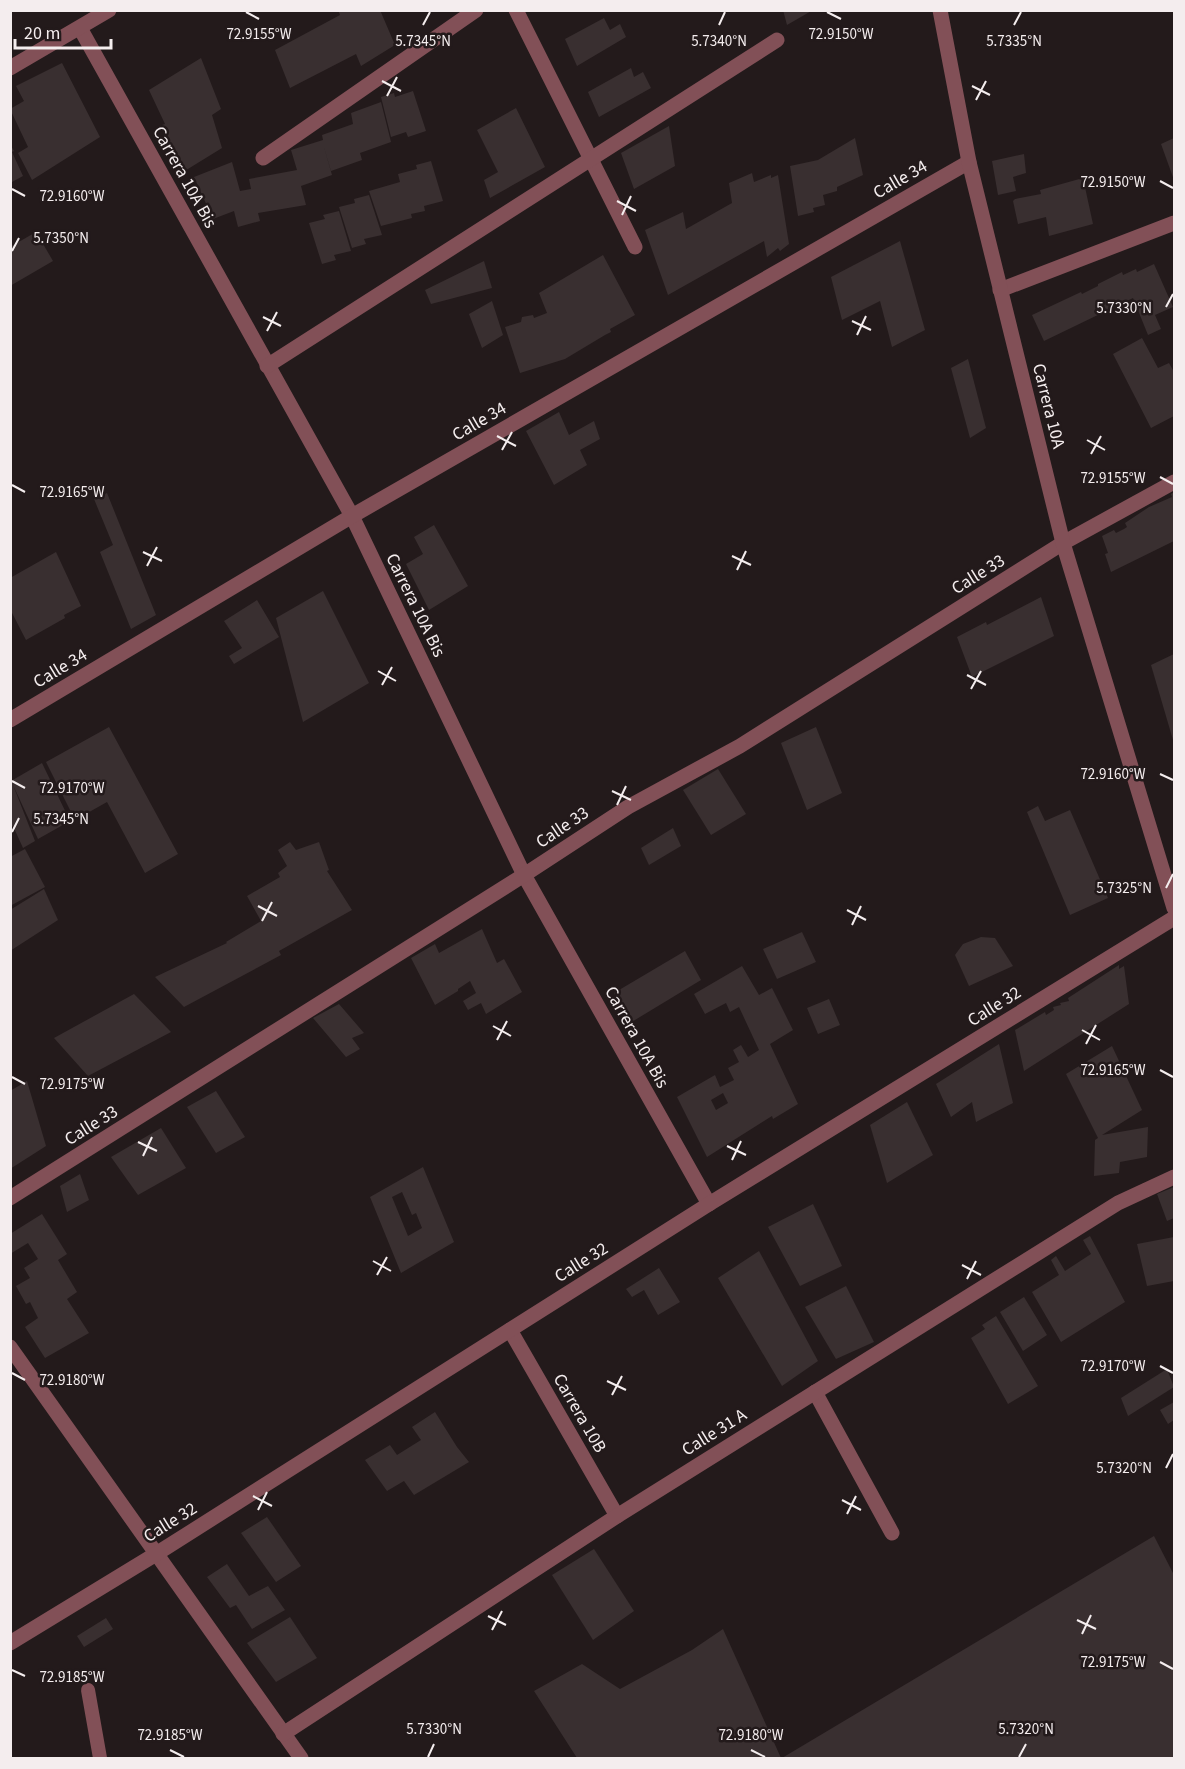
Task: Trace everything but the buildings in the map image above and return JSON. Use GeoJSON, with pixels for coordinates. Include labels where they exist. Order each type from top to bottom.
{"type":"FeatureCollection","features":[{"type":"Feature","properties":{"kind":"street"},"geometry":{"type":"LineString","coordinates":[[10,68],[109,10]]}},
{"type":"Feature","properties":{"kind":"street"},"geometry":{"type":"LineString","coordinates":[[264,158],[476,10]]}},
{"type":"Feature","properties":{"kind":"street"},"geometry":{"type":"LineString","coordinates":[[516,10],[635,247]]}},
{"type":"Feature","properties":{"kind":"street","name":"Carrera 10A"},"geometry":{"type":"LineString","coordinates":[[940,10],[969,162],[1063,543],[1174,908]]}},
{"type":"Feature","properties":{"kind":"street","name":"Carrera 10A Bis"},"geometry":{"type":"LineString","coordinates":[[80,28],[352,516],[524,875],[709,1204]]}},
{"type":"Feature","properties":{"kind":"street"},"geometry":{"type":"LineString","coordinates":[[267,366],[777,40]]}},
{"type":"Feature","properties":{"kind":"street","name":"Calle 34"},"geometry":{"type":"LineString","coordinates":[[10,720],[352,516],[969,162]]}},
{"type":"Feature","properties":{"kind":"street"},"geometry":{"type":"LineString","coordinates":[[1000,290],[1174,223]]}},
{"type":"Feature","properties":{"kind":"street","name":"Calle 33"},"geometry":{"type":"LineString","coordinates":[[10,1198],[524,875],[628,807],[740,746],[1063,543],[1174,482]]}},
{"type":"Feature","properties":{"kind":"street","name":"Calle 32"},"geometry":{"type":"LineString","coordinates":[[10,1643],[156,1554],[709,1204],[1174,918]]}},
{"type":"Feature","properties":{"kind":"street","name":"Calle 31 A"},"geometry":{"type":"LineString","coordinates":[[283,1734],[617,1516],[815,1392],[1118,1203],[1174,1177]]}},
{"type":"Feature","properties":{"kind":"street","name":"Carrera 10B"},"geometry":{"type":"LineString","coordinates":[[510,1330],[617,1516]]}},
{"type":"Feature","properties":{"kind":"street"},"geometry":{"type":"LineString","coordinates":[[10,1347],[301,1758]]}},
{"type":"Feature","properties":{"kind":"street"},"geometry":{"type":"LineString","coordinates":[[815,1392],[892,1533]]}},
{"type":"Feature","properties":{"kind":"lane"},"geometry":{"type":"LineString","coordinates":[[88,1690],[100,1758]]}}]}
